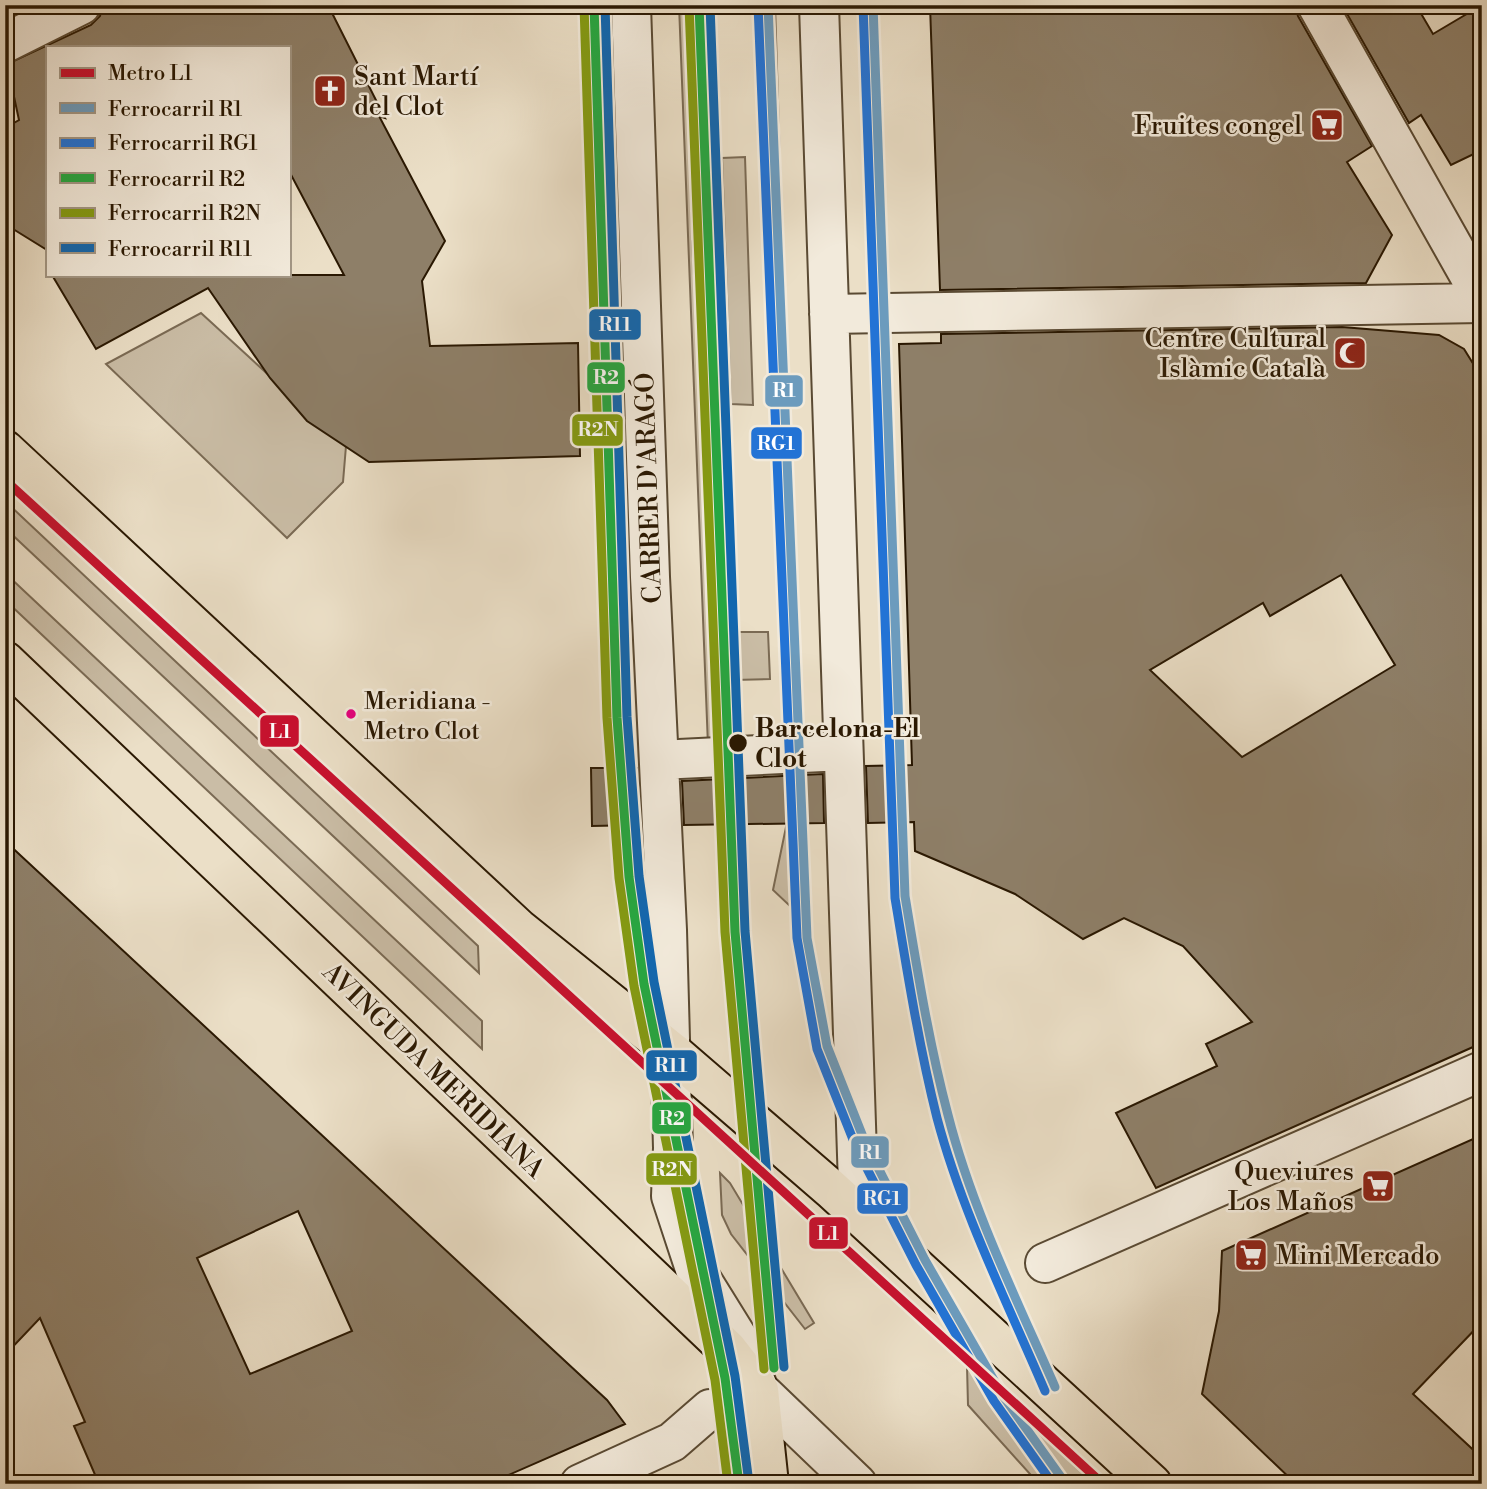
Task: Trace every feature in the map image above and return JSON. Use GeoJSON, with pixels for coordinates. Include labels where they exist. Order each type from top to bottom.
{"type":"FeatureCollection","features":[{"type":"Feature","properties":{"kind":"main road"},"geometry":{"type":"LineString","coordinates":[[5,450],[508,918],[671,1051],[859,1215],[1152,1484]]}},
{"type":"Feature","properties":{"kind":"main road","name":"AVINGUDA MERIDIANA"},"geometry":{"type":"LineString","coordinates":[[5,662],[727,1349],[759,1390]]}},
{"type":"Feature","properties":{"kind":"main road","name":"CARRER D'ARAGÓ"},"geometry":{"type":"LineString","coordinates":[[759,1390],[769,1484]]}},
{"type":"Feature","properties":{"kind":"street"},"geometry":{"type":"LineString","coordinates":[[5,43],[81,5]]}},
{"type":"Feature","properties":{"kind":"street","name":"CARRER D'ARAGÓ"},"geometry":{"type":"LineString","coordinates":[[631,5],[671,1051],[671,1196],[695,1269],[741,1343],[759,1390]]}},
{"type":"Feature","properties":{"kind":"street"},"geometry":{"type":"LineString","coordinates":[[819,5],[859,1215]]}},
{"type":"Feature","properties":{"kind":"street"},"geometry":{"type":"LineString","coordinates":[[829,314],[1482,300],[1317,5]]}},
{"type":"Feature","properties":{"kind":"street"},"geometry":{"type":"LineString","coordinates":[[659,760],[843,751]]}},
{"type":"Feature","properties":{"kind":"street"},"geometry":{"type":"LineString","coordinates":[[1045,1263],[1482,1071]]}},
{"type":"Feature","properties":{"kind":"street","name":"AVINGUDA MERIDIANA"},"geometry":{"type":"LineString","coordinates":[[759,1390],[857,1484]]}},
{"type":"Feature","properties":{"kind":"street"},"geometry":{"type":"LineString","coordinates":[[580,1484],[672,1442],[710,1409]]}},
{"type":"Feature","properties":{"kind":"shaded area"},"geometry":{"type":"Polygon","coordinates":[[[679,5],[690,5],[695,139],[689,140],[691,175],[697,176],[697,190],[691,192],[692,226],[698,227],[698,240],[692,241],[694,276],[700,277],[699,288],[695,289],[696,323],[701,325],[701,340],[697,342],[699,376],[702,377],[703,386],[699,387],[701,422],[705,422],[718,746],[708,746],[679,5]]]}},
{"type":"Feature","properties":{"kind":"shaded area"},"geometry":{"type":"Polygon","coordinates":[[[764,5],[775,5],[797,708],[801,708],[801,744],[791,744],[777,420],[784,418],[784,386],[776,385],[776,370],[783,370],[781,336],[775,335],[774,320],[781,319],[779,288],[774,287],[774,279],[780,278],[779,244],[772,244],[771,223],[777,223],[776,188],[770,188],[769,175],[776,175],[776,141],[768,141],[764,5]]]}},
{"type":"Feature","properties":{"kind":"shaded area"},"geometry":{"type":"Polygon","coordinates":[[[745,157],[753,405],[731,404],[722,158],[745,157]]]}},
{"type":"Feature","properties":{"kind":"shaded area"},"geometry":{"type":"Polygon","coordinates":[[[201,313],[346,446],[343,482],[287,538],[106,364],[201,313]]]}},
{"type":"Feature","properties":{"kind":"shaded area"},"geometry":{"type":"Polygon","coordinates":[[[5,501],[478,946],[479,973],[5,528],[5,501]]]}},
{"type":"Feature","properties":{"kind":"shaded area"},"geometry":{"type":"Polygon","coordinates":[[[5,573],[482,1021],[482,1049],[5,600],[5,573]]]}},
{"type":"Feature","properties":{"kind":"shaded area"},"geometry":{"type":"Polygon","coordinates":[[[733,632],[768,632],[770,679],[734,680],[733,632]]]}},
{"type":"Feature","properties":{"kind":"shaded area"},"geometry":{"type":"Polygon","coordinates":[[[804,794],[808,923],[773,890],[792,798],[804,794]]]}},
{"type":"Feature","properties":{"kind":"shaded area"},"geometry":{"type":"Polygon","coordinates":[[[720,1173],[730,1183],[814,1323],[805,1329],[731,1234],[722,1215],[720,1173]]]}},
{"type":"Feature","properties":{"kind":"shaded area"},"geometry":{"type":"Polygon","coordinates":[[[967,1366],[1094,1484],[1039,1484],[968,1405],[967,1366]]]}},
{"type":"Feature","properties":{"kind":"building"},"geometry":{"type":"Polygon","coordinates":[[[5,5],[32,5],[5,18],[5,5]]]}},
{"type":"Feature","properties":{"kind":"building"},"geometry":{"type":"Polygon","coordinates":[[[103,5],[328,5],[385,118],[379,116],[445,241],[422,281],[430,346],[578,343],[580,456],[369,462],[307,421],[270,378],[208,288],[96,349],[53,276],[344,275],[290,173],[290,46],[46,46],[46,249],[5,224],[5,128],[19,120],[7,64],[91,25],[100,16],[103,5]]]}},
{"type":"Feature","properties":{"kind":"building"},"geometry":{"type":"Polygon","coordinates":[[[930,5],[1295,5],[1298,16],[1372,146],[1347,162],[1392,235],[1366,283],[940,290],[930,5]]]}},
{"type":"Feature","properties":{"kind":"building"},"geometry":{"type":"Polygon","coordinates":[[[1342,5],[1416,5],[1433,34],[1482,5],[1482,150],[1451,165],[1421,115],[1409,123],[1342,5]]]}},
{"type":"Feature","properties":{"kind":"building"},"geometry":{"type":"Polygon","coordinates":[[[1342,327],[1439,335],[1464,349],[1482,378],[1482,1043],[1156,1188],[1116,1113],[1217,1066],[1206,1044],[1252,1022],[1183,946],[1124,918],[1083,939],[1015,894],[915,851],[914,822],[868,823],[866,766],[912,765],[899,344],[941,343],[941,334],[1342,327]],[[1341,575],[1270,616],[1263,603],[1150,670],[1242,757],[1395,665],[1341,575]]]}},
{"type":"Feature","properties":{"kind":"building"},"geometry":{"type":"Polygon","coordinates":[[[591,768],[637,768],[640,825],[592,826],[591,768]]]}},
{"type":"Feature","properties":{"kind":"building"},"geometry":{"type":"Polygon","coordinates":[[[823,774],[824,823],[684,825],[682,781],[823,774]]]}},
{"type":"Feature","properties":{"kind":"building"},"geometry":{"type":"Polygon","coordinates":[[[5,841],[607,1400],[625,1424],[488,1484],[99,1484],[74,1426],[85,1422],[40,1318],[5,1355],[5,841]],[[298,1211],[197,1258],[250,1374],[352,1331],[298,1211]]]}},
{"type":"Feature","properties":{"kind":"building"},"geometry":{"type":"Polygon","coordinates":[[[1482,1135],[1482,1322],[1413,1394],[1482,1458],[1482,1484],[1296,1484],[1202,1394],[1219,1311],[1222,1251],[1482,1135]]]}},
{"type":"Feature","properties":{"kind":"metro line","name":"L1"},"geometry":{"type":"LineString","coordinates":[[5,480],[1103,1484]]}},
{"type":"Feature","properties":{"kind":"rail line","name":"R2N"},"geometry":{"type":"LineString","coordinates":[[584,5],[607,718],[619,878],[634,986],[715,1380],[728,1484]]}},
{"type":"Feature","properties":{"kind":"rail line","name":"R2"},"geometry":{"type":"LineString","coordinates":[[594,5],[617,718],[629,877],[644,984],[725,1378],[739,1484]]}},
{"type":"Feature","properties":{"kind":"rail line","name":"R11"},"geometry":{"type":"LineString","coordinates":[[605,5],[627,717],[639,876],[654,982],[735,1376],[749,1483]]}},
{"type":"Feature","properties":{"kind":"rail line","name":"R2N"},"geometry":{"type":"LineString","coordinates":[[689,5],[725,932],[764,1369]]}},
{"type":"Feature","properties":{"kind":"rail line","name":"R2"},"geometry":{"type":"LineString","coordinates":[[699,5],[735,932],[774,1368]]}},
{"type":"Feature","properties":{"kind":"rail line","name":"R11"},"geometry":{"type":"LineString","coordinates":[[710,5],[745,931],[784,1367]]}},
{"type":"Feature","properties":{"kind":"rail line","name":"RG1"},"geometry":{"type":"LineString","coordinates":[[758,5],[797,938],[817,1049],[856,1147],[916,1265],[994,1401],[1053,1484]]}},
{"type":"Feature","properties":{"kind":"rail line","name":"R1"},"geometry":{"type":"LineString","coordinates":[[768,5],[807,938],[827,1046],[865,1142],[925,1260],[1003,1396],[1066,1484]]}},
{"type":"Feature","properties":{"kind":"rail line","name":"RG1"},"geometry":{"type":"LineString","coordinates":[[863,5],[895,898],[925,1064],[947,1153],[986,1256],[1045,1391]]}},
{"type":"Feature","properties":{"kind":"rail line","name":"R1"},"geometry":{"type":"LineString","coordinates":[[873,5],[905,896],[929,1033],[958,1150],[996,1253],[1055,1387]]}},
{"type":"Feature","properties":{"kind":"place","name":"Sant Martí del Clot"},"geometry":{"type":"Point","coordinates":[330,91]}},
{"type":"Feature","properties":{"kind":"place","name":"Fruites congel"},"geometry":{"type":"Point","coordinates":[1327,125]}},
{"type":"Feature","properties":{"kind":"place","name":"Centre Cultural Islàmic Català"},"geometry":{"type":"Point","coordinates":[1350,353]}},
{"type":"Feature","properties":{"kind":"place","name":"Meridiana - Metro Clot"},"geometry":{"type":"Point","coordinates":[351,714]}},
{"type":"Feature","properties":{"kind":"place","name":"Barcelona-El Clot"},"geometry":{"type":"Point","coordinates":[738,743]}},
{"type":"Feature","properties":{"kind":"place","name":"Queviures Los Maños"},"geometry":{"type":"Point","coordinates":[1378,1186]}},
{"type":"Feature","properties":{"kind":"place","name":"Mini Mercado"},"geometry":{"type":"Point","coordinates":[1251,1255]}}]}
